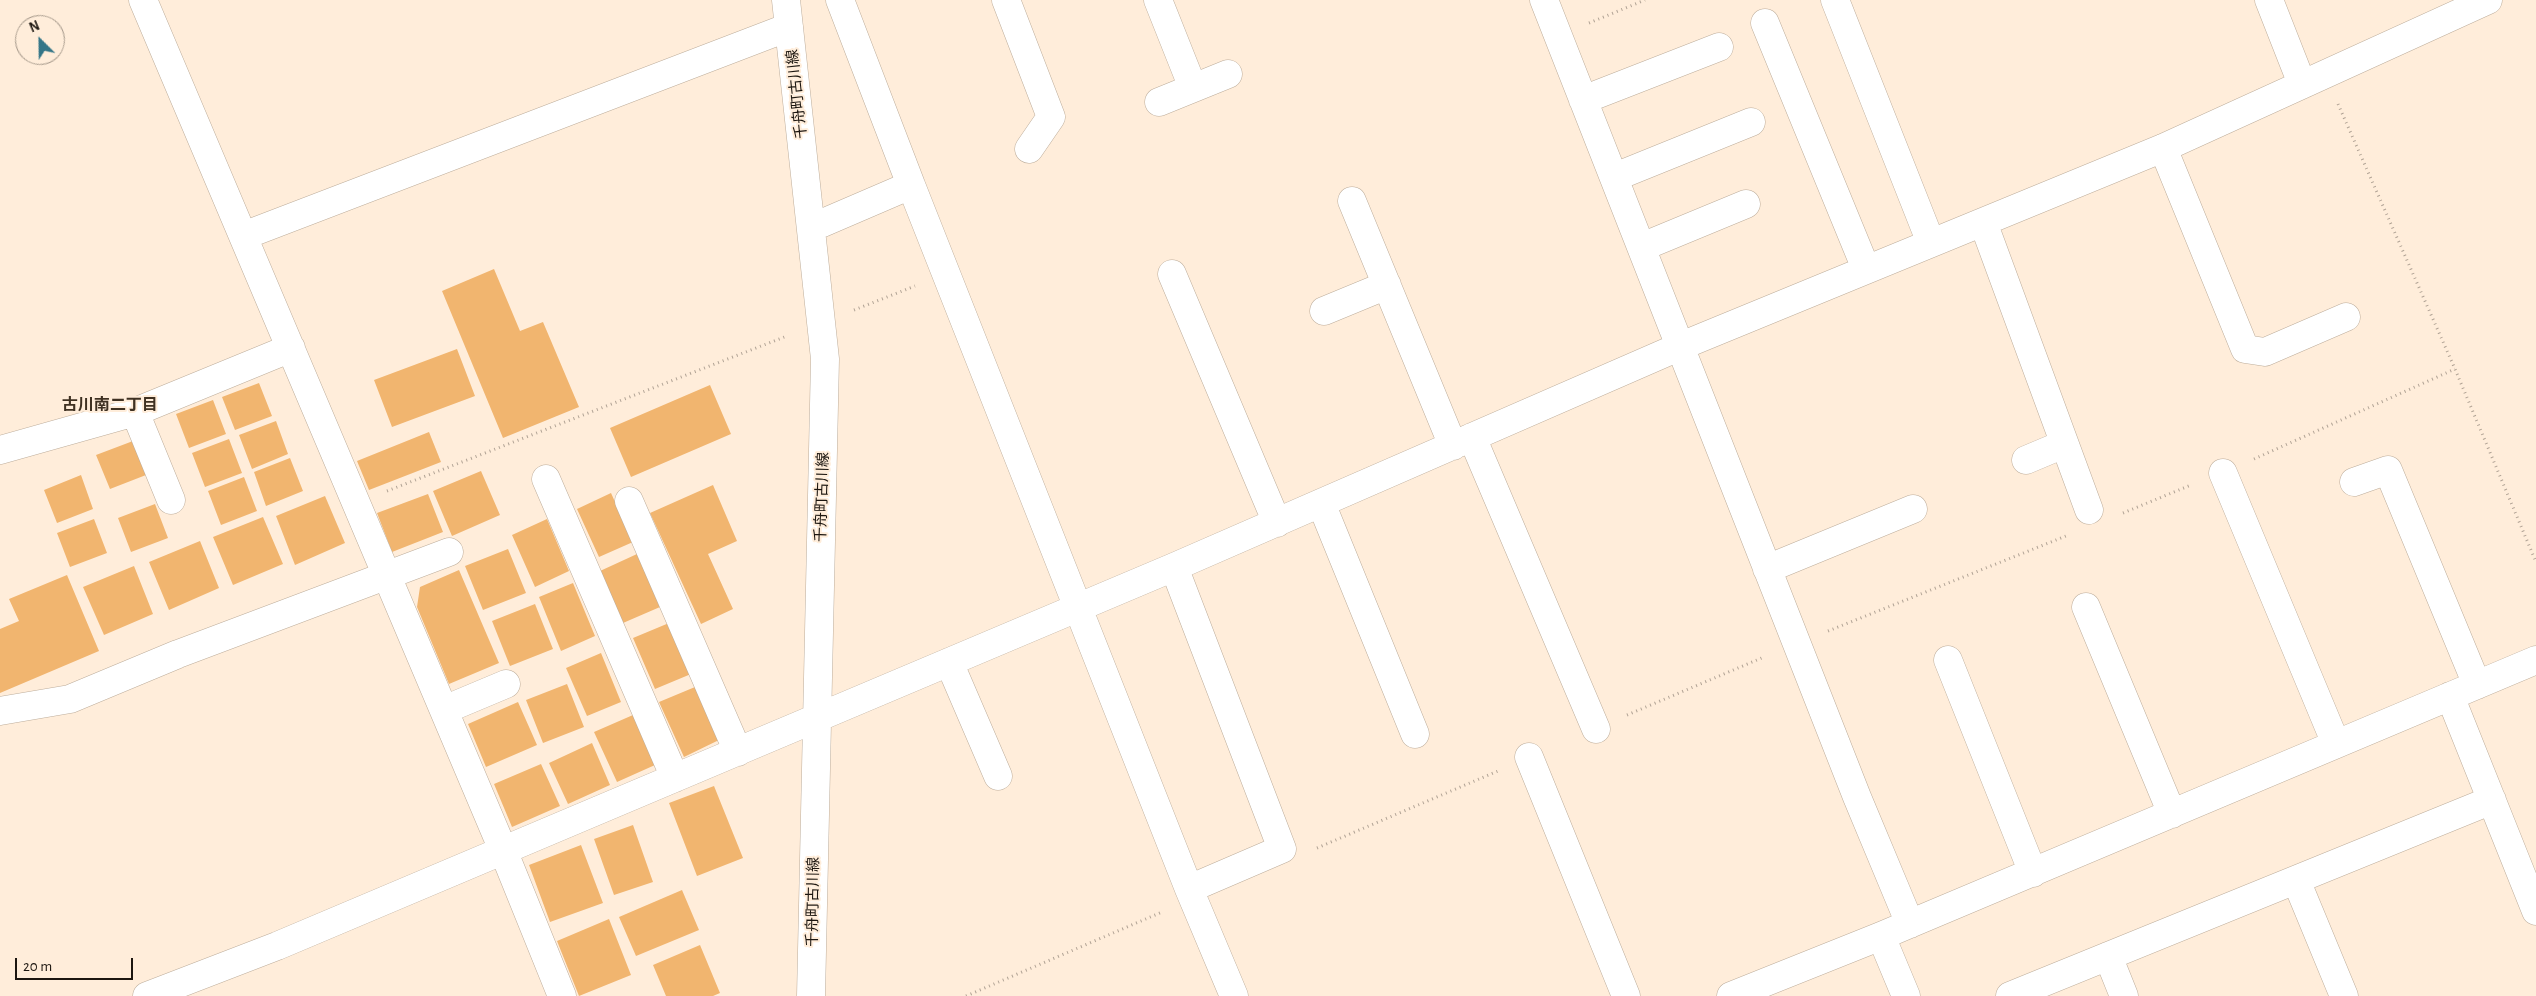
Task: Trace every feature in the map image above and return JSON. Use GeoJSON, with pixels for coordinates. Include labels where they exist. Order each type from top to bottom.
{"type":"FeatureCollection","features":[{"type":"Feature","properties":{"kind":"street"},"geometry":{"type":"LineString","coordinates":[[143,0],[503,850],[562,996]]}},
{"type":"Feature","properties":{"kind":"street","name":"千舟町古川線"},"geometry":{"type":"LineString","coordinates":[[786,0],[826,359],[816,719],[811,996]]}},
{"type":"Feature","properties":{"kind":"street"},"geometry":{"type":"LineString","coordinates":[[840,0],[1077,607],[1232,995]]}},
{"type":"Feature","properties":{"kind":"street"},"geometry":{"type":"LineString","coordinates":[[1006,0],[1051,117],[1029,149]]}},
{"type":"Feature","properties":{"kind":"street"},"geometry":{"type":"LineString","coordinates":[[1158,0],[1193,88]]}},
{"type":"Feature","properties":{"kind":"street"},"geometry":{"type":"LineString","coordinates":[[1544,0],[1615,176],[1767,569],[1910,924]]}},
{"type":"Feature","properties":{"kind":"street"},"geometry":{"type":"LineString","coordinates":[[1835,0],[1931,243]]}},
{"type":"Feature","properties":{"kind":"street"},"geometry":{"type":"LineString","coordinates":[[2269,0],[2314,79]]}},
{"type":"Feature","properties":{"kind":"street"},"geometry":{"type":"LineString","coordinates":[[147,996],[277,946],[816,719],[1174,567],[1681,346],[2163,148],[2488,0]]}},
{"type":"Feature","properties":{"kind":"street"},"geometry":{"type":"LineString","coordinates":[[1765,23],[1866,269]]}},
{"type":"Feature","properties":{"kind":"street"},"geometry":{"type":"LineString","coordinates":[[243,236],[789,27]]}},
{"type":"Feature","properties":{"kind":"street"},"geometry":{"type":"LineString","coordinates":[[1583,100],[1719,47]]}},
{"type":"Feature","properties":{"kind":"street"},"geometry":{"type":"LineString","coordinates":[[1159,102],[1228,74]]}},
{"type":"Feature","properties":{"kind":"street"},"geometry":{"type":"LineString","coordinates":[[1615,176],[1751,122]]}},
{"type":"Feature","properties":{"kind":"street"},"geometry":{"type":"LineString","coordinates":[[2163,148],[2245,349],[2265,352],[2346,317]]}},
{"type":"Feature","properties":{"kind":"street"},"geometry":{"type":"LineString","coordinates":[[811,228],[911,185]]}},
{"type":"Feature","properties":{"kind":"street"},"geometry":{"type":"LineString","coordinates":[[1352,201],[1387,285],[1596,729]]}},
{"type":"Feature","properties":{"kind":"street"},"geometry":{"type":"LineString","coordinates":[[1642,247],[1746,204]]}},
{"type":"Feature","properties":{"kind":"street"},"geometry":{"type":"LineString","coordinates":[[1983,222],[2064,444],[2082,521]]}},
{"type":"Feature","properties":{"kind":"street"},"geometry":{"type":"LineString","coordinates":[[1172,274],[1277,522]]}},
{"type":"Feature","properties":{"kind":"street"},"geometry":{"type":"LineString","coordinates":[[1324,311],[1387,285]]}},
{"type":"Feature","properties":{"kind":"street"},"geometry":{"type":"LineString","coordinates":[[0,450],[135,412],[291,348]]}},
{"type":"Feature","properties":{"kind":"street"},"geometry":{"type":"LineString","coordinates":[[135,412],[170,500]]}},
{"type":"Feature","properties":{"kind":"street"},"geometry":{"type":"LineString","coordinates":[[2026,460],[2064,444]]}},
{"type":"Feature","properties":{"kind":"street"},"geometry":{"type":"LineString","coordinates":[[2354,482],[2388,470],[2477,685]]}},
{"type":"Feature","properties":{"kind":"street"},"geometry":{"type":"LineString","coordinates":[[2223,473],[2336,744]]}},
{"type":"Feature","properties":{"kind":"street"},"geometry":{"type":"LineString","coordinates":[[546,479],[675,778]]}},
{"type":"Feature","properties":{"kind":"street"},"geometry":{"type":"LineString","coordinates":[[629,501],[738,752]]}},
{"type":"Feature","properties":{"kind":"street"},"geometry":{"type":"LineString","coordinates":[[1322,503],[1416,734]]}},
{"type":"Feature","properties":{"kind":"street"},"geometry":{"type":"LineString","coordinates":[[1767,569],[1913,510]]}},
{"type":"Feature","properties":{"kind":"street"},"geometry":{"type":"LineString","coordinates":[[0,712],[70,699],[178,654],[388,577],[449,552]]}},
{"type":"Feature","properties":{"kind":"street"},"geometry":{"type":"LineString","coordinates":[[1174,567],[1282,850],[1191,894]]}},
{"type":"Feature","properties":{"kind":"street"},"geometry":{"type":"LineString","coordinates":[[2086,607],[2172,814]]}},
{"type":"Feature","properties":{"kind":"street"},"geometry":{"type":"LineString","coordinates":[[1948,660],[2033,873]]}},
{"type":"Feature","properties":{"kind":"street"},"geometry":{"type":"LineString","coordinates":[[1731,996],[2033,873],[2536,660]]}},
{"type":"Feature","properties":{"kind":"street"},"geometry":{"type":"LineString","coordinates":[[949,662],[998,776]]}},
{"type":"Feature","properties":{"kind":"street"},"geometry":{"type":"LineString","coordinates":[[444,710],[506,684]]}},
{"type":"Feature","properties":{"kind":"street"},"geometry":{"type":"LineString","coordinates":[[2450,696],[2536,911]]}},
{"type":"Feature","properties":{"kind":"street"},"geometry":{"type":"LineString","coordinates":[[1529,757],[1626,996]]}},
{"type":"Feature","properties":{"kind":"street"},"geometry":{"type":"LineString","coordinates":[[2010,996],[2492,800]]}},
{"type":"Feature","properties":{"kind":"street"},"geometry":{"type":"LineString","coordinates":[[2296,880],[2344,996]]}},
{"type":"Feature","properties":{"kind":"street"},"geometry":{"type":"LineString","coordinates":[[1881,936],[1906,996]]}},
{"type":"Feature","properties":{"kind":"street"},"geometry":{"type":"LineString","coordinates":[[2108,956],[2124,996]]}},
{"type":"Feature","properties":{"kind":"path"},"geometry":{"type":"LineString","coordinates":[[1558,35],[1645,0]]}},
{"type":"Feature","properties":{"kind":"path"},"geometry":{"type":"LineString","coordinates":[[2314,79],[2455,369],[2536,562]]}},
{"type":"Feature","properties":{"kind":"path"},"geometry":{"type":"LineString","coordinates":[[356,503],[946,274]]}},
{"type":"Feature","properties":{"kind":"path"},"geometry":{"type":"LineString","coordinates":[[2121,514],[2223,473],[2455,369]]}},
{"type":"Feature","properties":{"kind":"path"},"geometry":{"type":"LineString","coordinates":[[1596,729],[2082,521]]}},
{"type":"Feature","properties":{"kind":"path"},"geometry":{"type":"LineString","coordinates":[[1282,850],[1302,854],[1529,757]]}},
{"type":"Feature","properties":{"kind":"path"},"geometry":{"type":"LineString","coordinates":[[966,996],[1191,894]]}},
{"type":"Feature","properties":{"kind":"building"},"geometry":{"type":"Polygon","coordinates":[[[494,269],[520,331],[543,322],[579,407],[503,438],[442,291],[494,269]]]}},
{"type":"Feature","properties":{"kind":"building"},"geometry":{"type":"Polygon","coordinates":[[[457,349],[475,396],[392,427],[374,380],[457,349]]]}},
{"type":"Feature","properties":{"kind":"building"},"geometry":{"type":"Polygon","coordinates":[[[259,383],[272,416],[235,430],[222,397],[259,383]]]}},
{"type":"Feature","properties":{"kind":"building"},"geometry":{"type":"Polygon","coordinates":[[[710,385],[731,434],[631,477],[610,428],[710,385]]]}},
{"type":"Feature","properties":{"kind":"building"},"geometry":{"type":"Polygon","coordinates":[[[213,400],[226,434],[189,448],[176,414],[213,400]]]}},
{"type":"Feature","properties":{"kind":"building"},"geometry":{"type":"Polygon","coordinates":[[[276,421],[288,454],[252,469],[239,435],[276,421]]]}},
{"type":"Feature","properties":{"kind":"building"},"geometry":{"type":"Polygon","coordinates":[[[429,432],[441,462],[369,490],[357,461],[429,432]]]}},
{"type":"Feature","properties":{"kind":"building"},"geometry":{"type":"Polygon","coordinates":[[[229,439],[242,473],[205,487],[192,453],[229,439]]]}},
{"type":"Feature","properties":{"kind":"building"},"geometry":{"type":"Polygon","coordinates":[[[133,441],[146,475],[110,489],[96,455],[133,441]]]}},
{"type":"Feature","properties":{"kind":"building"},"geometry":{"type":"Polygon","coordinates":[[[290,458],[303,491],[266,506],[254,472],[290,458]]]}},
{"type":"Feature","properties":{"kind":"building"},"geometry":{"type":"Polygon","coordinates":[[[481,471],[500,515],[452,536],[433,491],[481,471]]]}},
{"type":"Feature","properties":{"kind":"building"},"geometry":{"type":"Polygon","coordinates":[[[81,475],[93,509],[57,523],[44,490],[81,475]]]}},
{"type":"Feature","properties":{"kind":"building"},"geometry":{"type":"Polygon","coordinates":[[[244,477],[257,511],[221,525],[208,491],[244,477]]]}},
{"type":"Feature","properties":{"kind":"building"},"geometry":{"type":"Polygon","coordinates":[[[713,485],[737,541],[708,554],[733,609],[701,624],[650,513],[713,485]]]}},
{"type":"Feature","properties":{"kind":"building"},"geometry":{"type":"Polygon","coordinates":[[[611,493],[633,542],[599,557],[577,509],[611,493]]]}},
{"type":"Feature","properties":{"kind":"building"},"geometry":{"type":"Polygon","coordinates":[[[428,494],[443,532],[392,552],[377,513],[428,494]]]}},
{"type":"Feature","properties":{"kind":"building"},"geometry":{"type":"Polygon","coordinates":[[[325,496],[345,543],[295,565],[276,516],[325,496]]]}},
{"type":"Feature","properties":{"kind":"building"},"geometry":{"type":"Polygon","coordinates":[[[155,504],[168,538],[131,552],[118,518],[155,504]]]}},
{"type":"Feature","properties":{"kind":"building"},"geometry":{"type":"Polygon","coordinates":[[[263,517],[283,564],[233,585],[213,537],[263,517]]]}},
{"type":"Feature","properties":{"kind":"building"},"geometry":{"type":"Polygon","coordinates":[[[94,519],[107,553],[70,567],[57,533],[94,519]]]}},
{"type":"Feature","properties":{"kind":"building"},"geometry":{"type":"Polygon","coordinates":[[[547,519],[569,571],[535,587],[512,535],[547,519]]]}},
{"type":"Feature","properties":{"kind":"building"},"geometry":{"type":"Polygon","coordinates":[[[200,541],[219,588],[169,610],[149,562],[200,541]]]}},
{"type":"Feature","properties":{"kind":"building"},"geometry":{"type":"Polygon","coordinates":[[[508,549],[526,593],[483,610],[465,566],[508,549]]]}},
{"type":"Feature","properties":{"kind":"building"},"geometry":{"type":"Polygon","coordinates":[[[637,554],[660,607],[623,623],[600,571],[637,554]]]}},
{"type":"Feature","properties":{"kind":"building"},"geometry":{"type":"Polygon","coordinates":[[[134,566],[153,614],[104,635],[83,587],[134,566]]]}},
{"type":"Feature","properties":{"kind":"building"},"geometry":{"type":"Polygon","coordinates":[[[459,570],[499,663],[449,684],[417,607],[420,587],[459,570]]]}},
{"type":"Feature","properties":{"kind":"building"},"geometry":{"type":"Polygon","coordinates":[[[67,575],[99,651],[0,693],[0,629],[19,621],[9,599],[67,575]]]}},
{"type":"Feature","properties":{"kind":"building"},"geometry":{"type":"Polygon","coordinates":[[[573,583],[595,636],[561,651],[539,597],[573,583]]]}},
{"type":"Feature","properties":{"kind":"building"},"geometry":{"type":"Polygon","coordinates":[[[535,604],[553,649],[510,666],[492,621],[535,604]]]}},
{"type":"Feature","properties":{"kind":"building"},"geometry":{"type":"Polygon","coordinates":[[[669,623],[691,674],[655,689],[633,638],[669,623]]]}},
{"type":"Feature","properties":{"kind":"building"},"geometry":{"type":"Polygon","coordinates":[[[601,653],[621,702],[587,716],[566,668],[601,653]]]}},
{"type":"Feature","properties":{"kind":"building"},"geometry":{"type":"Polygon","coordinates":[[[567,684],[584,727],[543,743],[526,700],[567,684]]]}},
{"type":"Feature","properties":{"kind":"building"},"geometry":{"type":"Polygon","coordinates":[[[695,687],[719,740],[684,757],[659,702],[695,687]]]}},
{"type":"Feature","properties":{"kind":"building"},"geometry":{"type":"Polygon","coordinates":[[[518,702],[537,745],[486,767],[468,724],[518,702]]]}},
{"type":"Feature","properties":{"kind":"building"},"geometry":{"type":"Polygon","coordinates":[[[633,715],[655,765],[617,782],[594,732],[633,715]]]}},
{"type":"Feature","properties":{"kind":"building"},"geometry":{"type":"Polygon","coordinates":[[[592,743],[610,785],[568,804],[549,763],[592,743]]]}},
{"type":"Feature","properties":{"kind":"building"},"geometry":{"type":"Polygon","coordinates":[[[541,764],[560,806],[512,827],[494,784],[541,764]]]}},
{"type":"Feature","properties":{"kind":"building"},"geometry":{"type":"Polygon","coordinates":[[[714,786],[743,858],[697,876],[669,803],[714,786]]]}},
{"type":"Feature","properties":{"kind":"building"},"geometry":{"type":"Polygon","coordinates":[[[633,825],[653,882],[614,895],[594,839],[633,825]]]}},
{"type":"Feature","properties":{"kind":"building"},"geometry":{"type":"Polygon","coordinates":[[[581,845],[603,903],[550,922],[529,865],[581,845]]]}},
{"type":"Feature","properties":{"kind":"building"},"geometry":{"type":"Polygon","coordinates":[[[682,890],[699,930],[636,956],[619,917],[682,890]]]}},
{"type":"Feature","properties":{"kind":"building"},"geometry":{"type":"Polygon","coordinates":[[[609,919],[631,975],[579,996],[557,941],[609,919]]]}},
{"type":"Feature","properties":{"kind":"building"},"geometry":{"type":"Polygon","coordinates":[[[700,945],[720,993],[713,996],[666,996],[653,965],[700,945]]]}},
{"type":"Feature","properties":{"kind":"district","name":"古川南二丁目"},"geometry":{"type":"Point","coordinates":[110,405]}}]}
